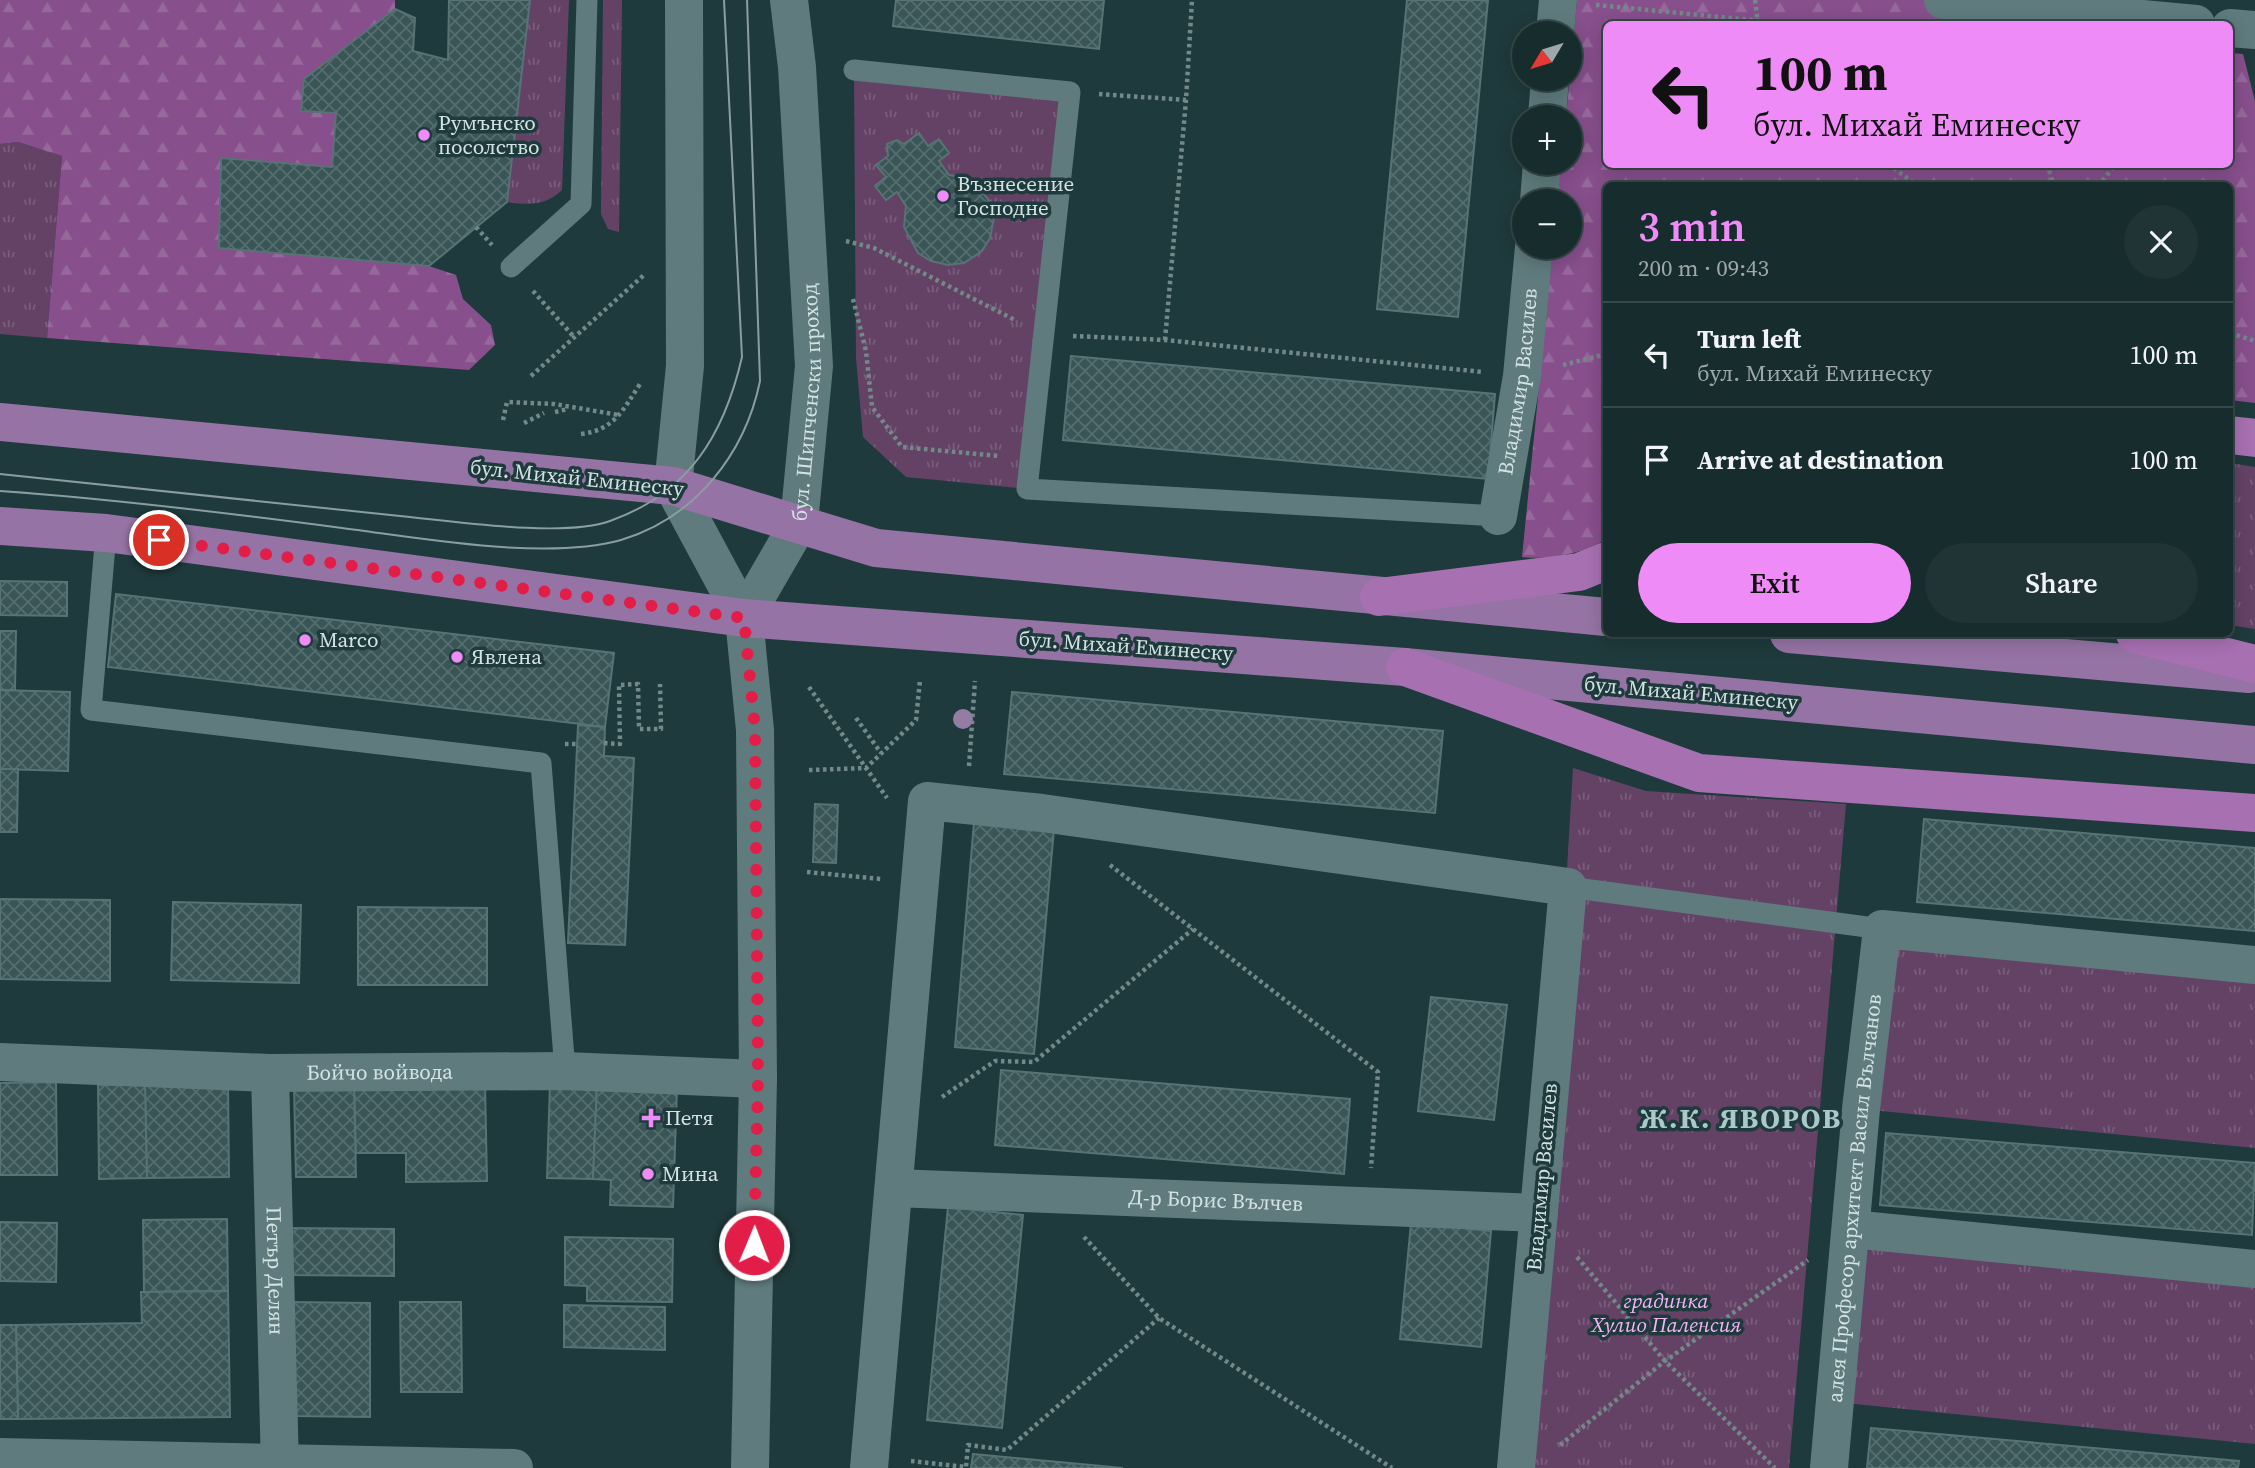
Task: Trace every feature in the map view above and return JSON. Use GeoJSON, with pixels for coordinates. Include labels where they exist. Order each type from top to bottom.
{"type":"FeatureCollection","features":[{"type":"Feature","properties":{"kind":"highway"},"geometry":{"type":"LineString","coordinates":[[2233,435],[2255,438]]}},
{"type":"Feature","properties":{"kind":"highway"},"geometry":{"type":"LineString","coordinates":[[1380,597],[1578,572],[1603,562]]}},
{"type":"Feature","properties":{"kind":"highway"},"geometry":{"type":"LineString","coordinates":[[2147,637],[2255,664]]}},
{"type":"Feature","properties":{"kind":"highway"},"geometry":{"type":"LineString","coordinates":[[1405,667],[1699,773],[2255,813]]}},
{"type":"Feature","properties":{"kind":"main road","name":"бул. Михай Еминеску"},"geometry":{"type":"LineString","coordinates":[[0,422],[673,486],[876,548],[1603,617]]}},
{"type":"Feature","properties":{"kind":"main road","name":"бул. Михай Еминеску"},"geometry":{"type":"LineString","coordinates":[[0,526],[106,533],[744,618],[1405,667],[2255,745]]}},
{"type":"Feature","properties":{"kind":"main road"},"geometry":{"type":"LineString","coordinates":[[1823,637],[2255,675]]}},
{"type":"Feature","properties":{"kind":"street"},"geometry":{"type":"LineString","coordinates":[[684,0],[685,366],[673,486],[744,618],[755,730],[758,1079],[750,1468]]}},
{"type":"Feature","properties":{"kind":"street","name":"бул. Шипченски проход"},"geometry":{"type":"LineString","coordinates":[[744,618],[799,523],[814,366],[797,67],[789,0]]}},
{"type":"Feature","properties":{"kind":"street"},"geometry":{"type":"LineString","coordinates":[[1943,0],[2164,21]]}},
{"type":"Feature","properties":{"kind":"street"},"geometry":{"type":"LineString","coordinates":[[2233,28],[2255,30]]}},
{"type":"Feature","properties":{"kind":"street","name":"Владимир Василев"},"geometry":{"type":"LineString","coordinates":[[1498,516],[1522,376],[1533,259]]}},
{"type":"Feature","properties":{"kind":"street"},"geometry":{"type":"LineString","coordinates":[[869,1462],[927,801],[1042,813],[1568,887]]}},
{"type":"Feature","properties":{"kind":"street","name":"Владимир Василев"},"geometry":{"type":"LineString","coordinates":[[1516,1468],[1568,887]]}},
{"type":"Feature","properties":{"kind":"street"},"geometry":{"type":"LineString","coordinates":[[1882,929],[2255,965]]}},
{"type":"Feature","properties":{"kind":"street","name":"алея Професор архитект Васил Вълчанов"},"geometry":{"type":"LineString","coordinates":[[1829,1468],[1882,929]]}},
{"type":"Feature","properties":{"kind":"street","name":"Бойчо войвода"},"geometry":{"type":"LineString","coordinates":[[0,1062],[270,1073],[565,1071],[758,1079]]}},
{"type":"Feature","properties":{"kind":"street","name":"Петър Делян"},"geometry":{"type":"LineString","coordinates":[[270,1073],[280,1466]]}},
{"type":"Feature","properties":{"kind":"street","name":"Д-р Борис Вълчев"},"geometry":{"type":"LineString","coordinates":[[894,1188],[1539,1213]]}},
{"type":"Feature","properties":{"kind":"street"},"geometry":{"type":"LineString","coordinates":[[1851,1229],[2255,1269]]}},
{"type":"Feature","properties":{"kind":"street"},"geometry":{"type":"LineString","coordinates":[[0,1457],[280,1466],[468,1465],[514,1468]]}},
{"type":"Feature","properties":{"kind":"lane"},"geometry":{"type":"LineString","coordinates":[[511,267],[581,204],[587,0]]}},
{"type":"Feature","properties":{"kind":"lane"},"geometry":{"type":"LineString","coordinates":[[853,69],[1070,92],[1027,489],[1498,516]]}},
{"type":"Feature","properties":{"kind":"lane"},"geometry":{"type":"LineString","coordinates":[[106,533],[90,710],[541,763],[565,1071]]}},
{"type":"Feature","properties":{"kind":"lane"},"geometry":{"type":"LineString","coordinates":[[1568,887],[1882,929]]}},
{"type":"Feature","properties":{"kind":"path"},"geometry":{"type":"LineString","coordinates":[[1165,340],[1192,0]]}},
{"type":"Feature","properties":{"kind":"path"},"geometry":{"type":"LineString","coordinates":[[1755,0],[1757,21]]}},
{"type":"Feature","properties":{"kind":"path"},"geometry":{"type":"LineString","coordinates":[[1557,12],[1721,21]]}},
{"type":"Feature","properties":{"kind":"path"},"geometry":{"type":"LineString","coordinates":[[1070,92],[1186,100]]}},
{"type":"Feature","properties":{"kind":"path"},"geometry":{"type":"LineString","coordinates":[[1893,168],[1913,182]]}},
{"type":"Feature","properties":{"kind":"path"},"geometry":{"type":"LineString","coordinates":[[2101,182],[2113,168]]}},
{"type":"Feature","properties":{"kind":"path"},"geometry":{"type":"LineString","coordinates":[[476,227],[497,251]]}},
{"type":"Feature","properties":{"kind":"path"},"geometry":{"type":"LineString","coordinates":[[853,242],[874,248],[1044,334],[1165,340],[1522,376],[1603,356]]}},
{"type":"Feature","properties":{"kind":"path"},"geometry":{"type":"LineString","coordinates":[[531,376],[651,269]]}},
{"type":"Feature","properties":{"kind":"path"},"geometry":{"type":"LineString","coordinates":[[851,290],[866,351],[872,407],[902,447],[1030,458]]}},
{"type":"Feature","properties":{"kind":"path"},"geometry":{"type":"LineString","coordinates":[[543,302],[574,337]]}},
{"type":"Feature","properties":{"kind":"path"},"geometry":{"type":"LineString","coordinates":[[2233,334],[2255,341]]}},
{"type":"Feature","properties":{"kind":"path"},"geometry":{"type":"LineString","coordinates":[[599,432],[619,415],[643,380]]}},
{"type":"Feature","properties":{"kind":"path"},"geometry":{"type":"LineString","coordinates":[[503,420],[508,402],[554,404],[569,409],[619,415]]}},
{"type":"Feature","properties":{"kind":"path"},"geometry":{"type":"LineString","coordinates":[[555,412],[569,409]]}},
{"type":"Feature","properties":{"kind":"path"},"geometry":{"type":"LineString","coordinates":[[524,423],[544,413]]}},
{"type":"Feature","properties":{"kind":"path"},"geometry":{"type":"LineString","coordinates":[[809,770],[866,768],[916,720],[919,680]]}},
{"type":"Feature","properties":{"kind":"path"},"geometry":{"type":"LineString","coordinates":[[966,805],[975,681]]}},
{"type":"Feature","properties":{"kind":"path"},"geometry":{"type":"LineString","coordinates":[[604,743],[620,744],[619,685],[638,684],[639,729],[661,729],[660,684]]}},
{"type":"Feature","properties":{"kind":"path"},"geometry":{"type":"LineString","coordinates":[[809,687],[892,806]]}},
{"type":"Feature","properties":{"kind":"path"},"geometry":{"type":"LineString","coordinates":[[856,718],[881,753]]}},
{"type":"Feature","properties":{"kind":"path"},"geometry":{"type":"LineString","coordinates":[[1107,862],[1378,1072],[1368,1205]]}},
{"type":"Feature","properties":{"kind":"path"},"geometry":{"type":"LineString","coordinates":[[807,872],[920,882]]}},
{"type":"Feature","properties":{"kind":"path"},"geometry":{"type":"LineString","coordinates":[[899,1128],[995,1061],[1034,1062],[1193,929]]}},
{"type":"Feature","properties":{"kind":"path"},"geometry":{"type":"LineString","coordinates":[[1043,1193],[1159,1318],[1392,1468]]}},
{"type":"Feature","properties":{"kind":"path"},"geometry":{"type":"LineString","coordinates":[[1539,1213],[1665,1360],[1775,1468]]}},
{"type":"Feature","properties":{"kind":"path"},"geometry":{"type":"LineString","coordinates":[[1553,1451],[1665,1360],[1851,1229]]}},
{"type":"Feature","properties":{"kind":"path"},"geometry":{"type":"LineString","coordinates":[[869,1462],[966,1467],[968,1445],[1007,1450],[1159,1318]]}},
{"type":"Feature","properties":{"kind":"green space"},"geometry":{"type":"Polygon","coordinates":[[[0,0],[395,0],[395,9],[304,79],[301,111],[336,113],[332,167],[221,158],[219,248],[429,266],[456,275],[463,299],[491,325],[495,345],[469,370],[47,338],[62,156],[18,142],[0,144],[0,0]]]}},
{"type":"Feature","properties":{"kind":"green space"},"geometry":{"type":"Polygon","coordinates":[[[530,0],[569,0],[562,190],[543,202],[522,204],[507,202],[530,0]]]}},
{"type":"Feature","properties":{"kind":"green space"},"geometry":{"type":"Polygon","coordinates":[[[603,0],[622,0],[619,232],[608,229],[601,214],[603,0]]]}},
{"type":"Feature","properties":{"kind":"green space"},"geometry":{"type":"Polygon","coordinates":[[[1577,0],[1932,0],[1940,20],[1950,21],[1603,21],[1603,168],[2233,168],[2233,53],[2243,54],[2255,101],[2255,403],[2233,400],[2233,182],[1603,182],[1603,541],[1566,555],[1522,557],[1552,259],[1582,259],[1582,189],[1558,189],[1560,175],[1582,175],[1582,105],[1567,105],[1568,91],[1582,91],[1582,21],[1575,21],[1577,0]]]}},
{"type":"Feature","properties":{"kind":"green space"},"geometry":{"type":"Polygon","coordinates":[[[854,70],[1070,92],[1027,489],[906,477],[863,437],[856,358],[854,70]]]}},
{"type":"Feature","properties":{"kind":"green space"},"geometry":{"type":"Polygon","coordinates":[[[18,142],[62,156],[47,338],[0,334],[0,144],[18,142]]]}},
{"type":"Feature","properties":{"kind":"green space"},"geometry":{"type":"Polygon","coordinates":[[[2233,463],[2255,467],[2255,629],[2233,625],[2233,463]]]}},
{"type":"Feature","properties":{"kind":"green space","name":"градинка Хулио Паленсия"},"geometry":{"type":"Polygon","coordinates":[[[1573,768],[1646,791],[1846,804],[1789,1468],[1516,1468],[1564,920],[1573,768]]]}},
{"type":"Feature","properties":{"kind":"green space"},"geometry":{"type":"Polygon","coordinates":[[[1882,929],[2255,965],[2255,1148],[1861,1109],[1882,929]]]}},
{"type":"Feature","properties":{"kind":"green space"},"geometry":{"type":"Polygon","coordinates":[[[1851,1229],[2255,1269],[2255,1444],[1835,1402],[1851,1229]]]}},
{"type":"Feature","properties":{"kind":"building","name":"Румънско посолство"},"geometry":{"type":"Polygon","coordinates":[[[449,0],[530,0],[507,202],[429,266],[219,248],[221,158],[332,167],[336,113],[301,111],[304,79],[395,9],[415,18],[413,51],[448,60],[449,0]]]}},
{"type":"Feature","properties":{"kind":"building"},"geometry":{"type":"Polygon","coordinates":[[[896,0],[1104,0],[1099,49],[893,26],[896,0]]]}},
{"type":"Feature","properties":{"kind":"building"},"geometry":{"type":"Polygon","coordinates":[[[1407,0],[1488,0],[1458,317],[1377,309],[1407,0]]]}},
{"type":"Feature","properties":{"kind":"building","name":"Възнесение Господне"},"geometry":{"type":"Polygon","coordinates":[[[919,133],[928,146],[939,139],[949,153],[939,161],[949,175],[964,177],[977,185],[990,202],[994,217],[990,238],[982,251],[964,263],[948,265],[931,261],[918,253],[904,227],[906,206],[897,192],[886,200],[875,186],[886,177],[876,165],[888,156],[887,144],[897,140],[904,144],[919,133]]]}},
{"type":"Feature","properties":{"kind":"building"},"geometry":{"type":"Polygon","coordinates":[[[1071,356],[1495,394],[1488,479],[1063,440],[1071,356]]]}},
{"type":"Feature","properties":{"kind":"building"},"geometry":{"type":"Polygon","coordinates":[[[0,581],[67,582],[67,616],[0,615],[0,581]]]}},
{"type":"Feature","properties":{"kind":"building"},"geometry":{"type":"Polygon","coordinates":[[[116,594],[614,653],[605,727],[108,667],[116,594]]]}},
{"type":"Feature","properties":{"kind":"building"},"geometry":{"type":"Polygon","coordinates":[[[0,631],[16,631],[15,690],[0,690],[0,631]]]}},
{"type":"Feature","properties":{"kind":"building"},"geometry":{"type":"Polygon","coordinates":[[[0,690],[70,692],[68,771],[0,769],[0,690]]]}},
{"type":"Feature","properties":{"kind":"building"},"geometry":{"type":"Polygon","coordinates":[[[1012,692],[1443,731],[1435,813],[1004,774],[1012,692]]]}},
{"type":"Feature","properties":{"kind":"building"},"geometry":{"type":"Polygon","coordinates":[[[578,725],[605,727],[604,756],[634,758],[625,945],[568,943],[578,725]]]}},
{"type":"Feature","properties":{"kind":"building"},"geometry":{"type":"Polygon","coordinates":[[[0,769],[18,769],[17,832],[0,832],[0,769]]]}},
{"type":"Feature","properties":{"kind":"building"},"geometry":{"type":"Polygon","coordinates":[[[815,804],[838,805],[836,863],[813,862],[815,804]]]}},
{"type":"Feature","properties":{"kind":"building"},"geometry":{"type":"Polygon","coordinates":[[[1924,819],[2255,848],[2255,931],[1917,902],[1924,819]]]}},
{"type":"Feature","properties":{"kind":"building"},"geometry":{"type":"Polygon","coordinates":[[[974,822],[1054,829],[1034,1054],[955,1047],[974,822]]]}},
{"type":"Feature","properties":{"kind":"building"},"geometry":{"type":"Polygon","coordinates":[[[0,899],[110,900],[110,981],[0,979],[0,899]]]}},
{"type":"Feature","properties":{"kind":"building"},"geometry":{"type":"Polygon","coordinates":[[[173,902],[301,905],[299,983],[171,980],[173,902]]]}},
{"type":"Feature","properties":{"kind":"building"},"geometry":{"type":"Polygon","coordinates":[[[358,907],[487,908],[487,985],[358,985],[358,907]]]}},
{"type":"Feature","properties":{"kind":"building"},"geometry":{"type":"Polygon","coordinates":[[[1431,997],[1507,1005],[1494,1120],[1418,1111],[1431,997]]]}},
{"type":"Feature","properties":{"kind":"building"},"geometry":{"type":"Polygon","coordinates":[[[1001,1070],[1350,1099],[1344,1174],[995,1145],[1001,1070]]]}},
{"type":"Feature","properties":{"kind":"building"},"geometry":{"type":"Polygon","coordinates":[[[56,1082],[57,1175],[0,1175],[0,1083],[56,1082]]]}},
{"type":"Feature","properties":{"kind":"building"},"geometry":{"type":"Polygon","coordinates":[[[550,1082],[597,1084],[593,1179],[547,1178],[550,1082]]]}},
{"type":"Feature","properties":{"kind":"building"},"geometry":{"type":"Polygon","coordinates":[[[228,1084],[229,1177],[147,1178],[145,1085],[228,1084]]]}},
{"type":"Feature","properties":{"kind":"building"},"geometry":{"type":"Polygon","coordinates":[[[485,1084],[487,1181],[406,1182],[406,1153],[356,1153],[354,1086],[485,1084]]]}},
{"type":"Feature","properties":{"kind":"building"},"geometry":{"type":"Polygon","coordinates":[[[597,1084],[677,1088],[673,1207],[610,1205],[611,1180],[593,1179],[597,1084]]]}},
{"type":"Feature","properties":{"kind":"building"},"geometry":{"type":"Polygon","coordinates":[[[98,1085],[145,1085],[147,1178],[99,1179],[98,1085]]]}},
{"type":"Feature","properties":{"kind":"building"},"geometry":{"type":"Polygon","coordinates":[[[294,1086],[354,1086],[356,1177],[296,1177],[294,1086]]]}},
{"type":"Feature","properties":{"kind":"building"},"geometry":{"type":"Polygon","coordinates":[[[1886,1133],[2255,1163],[2252,1235],[1880,1205],[1886,1133]]]}},
{"type":"Feature","properties":{"kind":"building"},"geometry":{"type":"Polygon","coordinates":[[[948,1207],[1023,1215],[1002,1428],[927,1420],[948,1207]]]}},
{"type":"Feature","properties":{"kind":"building"},"geometry":{"type":"Polygon","coordinates":[[[227,1219],[228,1291],[144,1292],[143,1220],[227,1219]]]}},
{"type":"Feature","properties":{"kind":"building"},"geometry":{"type":"Polygon","coordinates":[[[0,1222],[57,1223],[56,1282],[0,1281],[0,1222]]]}},
{"type":"Feature","properties":{"kind":"building"},"geometry":{"type":"Polygon","coordinates":[[[1411,1223],[1491,1231],[1481,1347],[1400,1339],[1411,1223]]]}},
{"type":"Feature","properties":{"kind":"building"},"geometry":{"type":"Polygon","coordinates":[[[289,1228],[394,1229],[394,1276],[288,1275],[289,1228]]]}},
{"type":"Feature","properties":{"kind":"building"},"geometry":{"type":"Polygon","coordinates":[[[565,1237],[673,1239],[672,1302],[587,1301],[587,1286],[565,1285],[565,1237]]]}},
{"type":"Feature","properties":{"kind":"building"},"geometry":{"type":"Polygon","coordinates":[[[228,1291],[230,1417],[18,1419],[16,1325],[142,1323],[141,1292],[228,1291]]]}},
{"type":"Feature","properties":{"kind":"building"},"geometry":{"type":"Polygon","coordinates":[[[291,1302],[370,1303],[370,1417],[291,1416],[291,1302]]]}},
{"type":"Feature","properties":{"kind":"building"},"geometry":{"type":"Polygon","coordinates":[[[400,1302],[461,1302],[462,1392],[401,1392],[400,1302]]]}},
{"type":"Feature","properties":{"kind":"building"},"geometry":{"type":"Polygon","coordinates":[[[564,1305],[665,1307],[665,1350],[564,1347],[564,1305]]]}},
{"type":"Feature","properties":{"kind":"building"},"geometry":{"type":"Polygon","coordinates":[[[0,1325],[16,1325],[18,1419],[0,1419],[0,1325]]]}},
{"type":"Feature","properties":{"kind":"building"},"geometry":{"type":"Polygon","coordinates":[[[1871,1428],[2239,1461],[2238,1468],[1867,1468],[1871,1428]]]}},
{"type":"Feature","properties":{"kind":"building"},"geometry":{"type":"Polygon","coordinates":[[[973,1454],[1123,1468],[971,1468],[973,1454]]]}},
{"type":"Feature","properties":{"kind":"tram line"},"geometry":{"type":"LineString","coordinates":[[0,474],[537,528],[590,526],[610,521],[661,495],[699,458],[713,436],[725,412],[742,357],[724,0]]}},
{"type":"Feature","properties":{"kind":"tram line"},"geometry":{"type":"LineString","coordinates":[[0,491],[171,507],[445,542],[520,548],[590,546],[621,540],[648,530],[672,516],[713,480],[729,458],[753,408],[760,381],[747,0]]}},
{"type":"Feature","properties":{"kind":"place","name":"Румънско посолство"},"geometry":{"type":"Point","coordinates":[424,135]}},
{"type":"Feature","properties":{"kind":"place","name":"Възнесение Господне"},"geometry":{"type":"Point","coordinates":[943,196]}},
{"type":"Feature","properties":{"kind":"place","name":"Marco"},"geometry":{"type":"Point","coordinates":[305,640]}},
{"type":"Feature","properties":{"kind":"place","name":"Явлена"},"geometry":{"type":"Point","coordinates":[457,657]}},
{"type":"Feature","properties":{"kind":"place","name":"Петя"},"geometry":{"type":"Point","coordinates":[651,1118]}},
{"type":"Feature","properties":{"kind":"place","name":"Мина"},"geometry":{"type":"Point","coordinates":[648,1174]}},
{"type":"Feature","properties":{"kind":"district","name":"Ж.К. ЯВОРОВ"},"geometry":{"type":"Point","coordinates":[1741,1118]}},
{"type":"Feature","properties":{"kind":"route"},"geometry":{"type":"LineString","coordinates":[[159,540],[744,618],[755,730],[758,1079],[754,1245]]}}]}
